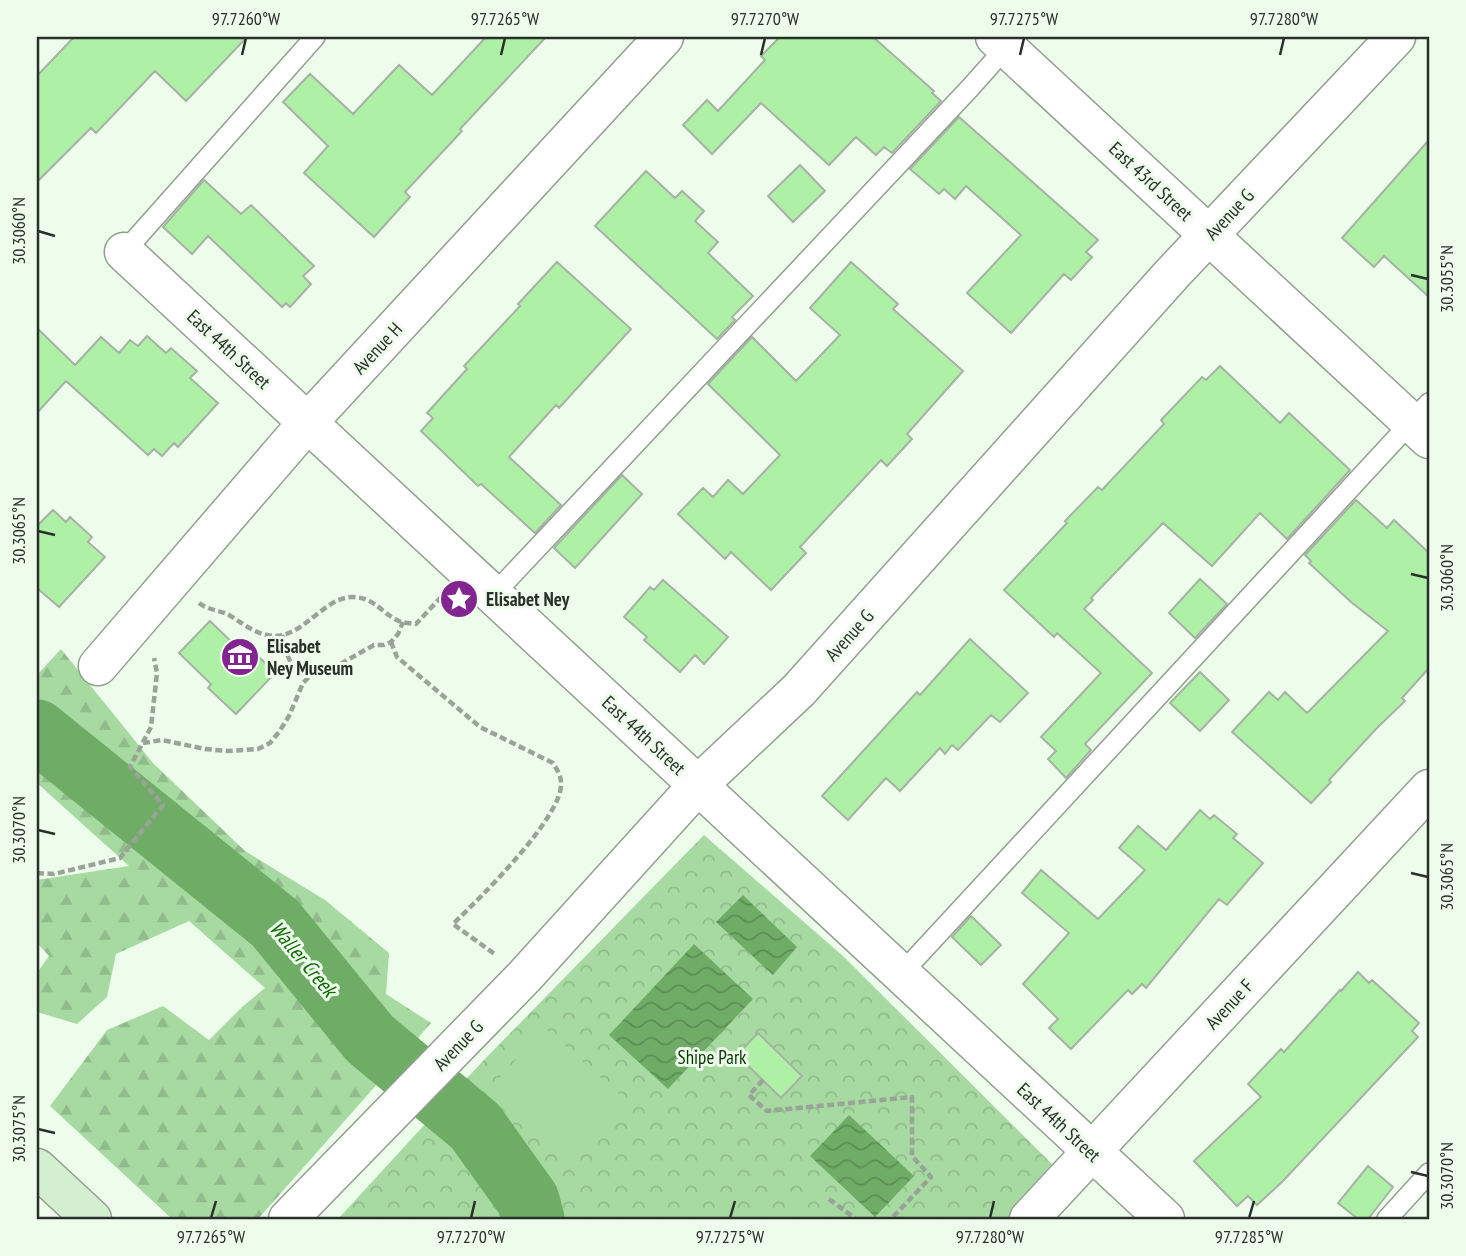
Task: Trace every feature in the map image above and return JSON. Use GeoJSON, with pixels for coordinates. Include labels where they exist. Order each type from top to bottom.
{"type":"FeatureCollection","features":[{"type":"Feature","properties":{"kind":"main road"},"geometry":{"type":"LineString","coordinates":[[37,1168],[92,1219]]}},
{"type":"Feature","properties":{"kind":"street","name":"Avenue H"},"geometry":{"type":"LineString","coordinates":[[98,666],[308,422],[664,37]]}},
{"type":"Feature","properties":{"kind":"street","name":"Avenue G"},"geometry":{"type":"LineString","coordinates":[[288,1219],[524,977],[698,785],[799,690],[1172,274],[1396,37]]}},
{"type":"Feature","properties":{"kind":"street","name":"East 43rd Street"},"geometry":{"type":"LineString","coordinates":[[1006,40],[1209,236],[1423,422]]}},
{"type":"Feature","properties":{"kind":"street","name":"East 44th Street"},"geometry":{"type":"LineString","coordinates":[[124,252],[1165,1219]]}},
{"type":"Feature","properties":{"kind":"street","name":"Avenue F"},"geometry":{"type":"LineString","coordinates":[[1029,1219],[1429,789]]}},
{"type":"Feature","properties":{"kind":"lane"},"geometry":{"type":"LineString","coordinates":[[124,252],[315,37]]}},
{"type":"Feature","properties":{"kind":"lane"},"geometry":{"type":"LineString","coordinates":[[493,595],[961,98],[1006,40]]}},
{"type":"Feature","properties":{"kind":"lane"},"geometry":{"type":"LineString","coordinates":[[901,974],[1423,422]]}},
{"type":"Feature","properties":{"kind":"lane"},"geometry":{"type":"LineString","coordinates":[[1387,1219],[1429,1173]]}},
{"type":"Feature","properties":{"kind":"path"},"geometry":{"type":"LineString","coordinates":[[191,597],[202,606],[226,614],[254,631],[267,635],[282,635],[334,602],[353,597],[371,601],[397,621],[415,624],[451,587]]}},
{"type":"Feature","properties":{"kind":"path"},"geometry":{"type":"LineString","coordinates":[[37,873],[54,874],[120,858],[163,805],[130,768],[150,727],[157,673],[143,613]]}},
{"type":"Feature","properties":{"kind":"path"},"geometry":{"type":"LineString","coordinates":[[143,743],[162,740],[205,749],[258,749],[270,743],[279,732],[303,683],[310,676],[342,663],[373,645],[391,642],[398,634],[402,622]]}},
{"type":"Feature","properties":{"kind":"path"},"geometry":{"type":"LineString","coordinates":[[282,635],[287,657],[292,664],[310,676]]}},
{"type":"Feature","properties":{"kind":"path"},"geometry":{"type":"LineString","coordinates":[[391,642],[397,657],[480,727],[552,763],[560,774],[562,785],[559,796],[536,836],[453,924],[524,977]]}},
{"type":"Feature","properties":{"kind":"path"},"geometry":{"type":"LineString","coordinates":[[763,1080],[749,1095],[767,1111],[912,1097],[912,1156],[931,1177],[891,1219]]}},
{"type":"Feature","properties":{"kind":"path"},"geometry":{"type":"LineString","coordinates":[[830,1199],[856,1219]]}},
{"type":"Feature","properties":{"kind":"green space"},"geometry":{"type":"Polygon","coordinates":[[[61,649],[153,763],[245,851],[325,900],[389,953],[386,994],[431,1023],[258,1219],[172,1219],[50,1106],[107,1030],[163,1006],[209,1040],[265,988],[189,921],[116,954],[107,997],[77,1024],[37,1012],[37,973],[49,956],[37,943],[37,880],[129,866],[37,783],[37,675],[61,649]]]}},
{"type":"Feature","properties":{"kind":"green space","name":"Shipe Park"},"geometry":{"type":"Polygon","coordinates":[[[704,835],[843,956],[1057,1169],[1010,1219],[338,1219],[481,1063],[704,835]]]}},
{"type":"Feature","properties":{"kind":"green space"},"geometry":{"type":"Polygon","coordinates":[[[545,1028],[627,1101],[574,1159],[493,1085],[545,1028]]]}},
{"type":"Feature","properties":{"kind":"water"},"geometry":{"type":"Polygon","coordinates":[[[743,895],[797,947],[773,975],[716,922],[743,895]]]}},
{"type":"Feature","properties":{"kind":"water"},"geometry":{"type":"Polygon","coordinates":[[[694,944],[753,999],[668,1089],[609,1035],[694,944]]]}},
{"type":"Feature","properties":{"kind":"water"},"geometry":{"type":"Polygon","coordinates":[[[849,1115],[914,1176],[875,1217],[810,1156],[849,1115]]]}},
{"type":"Feature","properties":{"kind":"building"},"geometry":{"type":"Polygon","coordinates":[[[74,37],[247,37],[186,101],[155,71],[96,133],[91,128],[37,182],[37,76],[74,37]]]}},
{"type":"Feature","properties":{"kind":"building"},"geometry":{"type":"Polygon","coordinates":[[[486,37],[546,37],[405,192],[410,197],[374,237],[304,173],[328,146],[283,102],[310,74],[353,114],[399,65],[432,95],[486,37]]]}},
{"type":"Feature","properties":{"kind":"building"},"geometry":{"type":"Polygon","coordinates":[[[780,37],[873,37],[934,91],[932,93],[941,101],[892,153],[884,147],[876,155],[856,137],[829,165],[761,103],[712,154],[683,125],[707,100],[718,111],[765,60],[761,56],[780,37]]]}},
{"type":"Feature","properties":{"kind":"building"},"geometry":{"type":"Polygon","coordinates":[[[959,117],[1098,240],[1086,252],[1092,257],[1071,280],[1064,274],[1011,333],[967,293],[1021,235],[966,186],[955,199],[944,189],[939,194],[910,169],[959,117]]]}},
{"type":"Feature","properties":{"kind":"building"},"geometry":{"type":"Polygon","coordinates":[[[1429,140],[1429,297],[1384,256],[1374,267],[1342,238],[1429,140]]]}},
{"type":"Feature","properties":{"kind":"building"},"geometry":{"type":"Polygon","coordinates":[[[800,165],[825,191],[793,222],[768,196],[800,165]]]}},
{"type":"Feature","properties":{"kind":"building"},"geometry":{"type":"Polygon","coordinates":[[[646,171],[675,198],[682,191],[704,211],[695,221],[718,242],[708,253],[753,296],[732,317],[735,320],[717,339],[595,226],[646,171]]]}},
{"type":"Feature","properties":{"kind":"building"},"geometry":{"type":"Polygon","coordinates":[[[204,180],[241,214],[251,205],[314,266],[303,276],[311,284],[290,307],[286,303],[282,307],[208,236],[192,254],[163,227],[204,180]]]}},
{"type":"Feature","properties":{"kind":"building"},"geometry":{"type":"Polygon","coordinates":[[[557,262],[631,329],[559,408],[556,405],[509,457],[561,505],[535,533],[481,484],[478,486],[421,431],[433,418],[427,413],[467,369],[464,366],[557,262]]]}},
{"type":"Feature","properties":{"kind":"building"},"geometry":{"type":"Polygon","coordinates":[[[851,262],[898,304],[893,309],[963,371],[907,434],[912,439],[887,466],[881,460],[800,547],[806,553],[771,590],[731,552],[725,559],[678,514],[703,488],[713,497],[728,480],[743,494],[780,455],[708,384],[752,337],[796,381],[840,335],[810,308],[851,262]]]}},
{"type":"Feature","properties":{"kind":"building"},"geometry":{"type":"Polygon","coordinates":[[[37,328],[75,365],[101,337],[119,353],[130,340],[138,346],[147,336],[166,353],[171,348],[197,371],[190,378],[218,403],[178,447],[174,443],[162,456],[154,449],[148,455],[66,381],[37,413],[37,328]]]}},
{"type":"Feature","properties":{"kind":"building"},"geometry":{"type":"Polygon","coordinates":[[[1220,366],[1280,423],[1289,413],[1350,470],[1287,539],[1260,513],[1212,566],[1163,523],[1091,598],[1093,600],[1084,609],[1152,673],[1085,744],[1091,750],[1066,778],[1048,759],[1056,751],[1041,737],[1101,673],[1057,633],[1054,637],[1004,590],[1067,523],[1065,521],[1098,487],[1102,490],[1164,424],[1161,420],[1202,377],[1206,380],[1220,366]]]}},
{"type":"Feature","properties":{"kind":"building"},"geometry":{"type":"Polygon","coordinates":[[[622,475],[642,494],[575,568],[554,548],[622,475]]]}},
{"type":"Feature","properties":{"kind":"building"},"geometry":{"type":"Polygon","coordinates":[[[1356,500],[1387,528],[1394,520],[1429,553],[1429,668],[1402,698],[1405,701],[1329,780],[1331,782],[1311,803],[1232,732],[1269,692],[1278,700],[1285,692],[1307,713],[1388,631],[1351,602],[1309,563],[1311,561],[1305,555],[1356,500]]]}},
{"type":"Feature","properties":{"kind":"building"},"geometry":{"type":"Polygon","coordinates":[[[53,510],[66,522],[70,517],[92,537],[88,542],[105,557],[59,607],[37,588],[37,526],[53,510]]]}},
{"type":"Feature","properties":{"kind":"building"},"geometry":{"type":"Polygon","coordinates":[[[1200,579],[1227,604],[1195,638],[1169,613],[1200,579]]]}},
{"type":"Feature","properties":{"kind":"building"},"geometry":{"type":"Polygon","coordinates":[[[663,580],[728,637],[704,664],[695,655],[680,672],[644,640],[647,637],[624,617],[650,587],[654,590],[663,580]]]}},
{"type":"Feature","properties":{"kind":"building","name":"Elisabet Ney Museum"},"geometry":{"type":"Polygon","coordinates":[[[210,621],[243,653],[248,647],[275,673],[236,714],[208,688],[211,684],[179,653],[210,621]]]}},
{"type":"Feature","properties":{"kind":"building"},"geometry":{"type":"Polygon","coordinates":[[[970,639],[1028,693],[1000,722],[991,715],[958,750],[952,745],[945,754],[940,748],[900,791],[886,778],[848,820],[822,796],[917,692],[920,695],[970,639]]]}},
{"type":"Feature","properties":{"kind":"building"},"geometry":{"type":"Polygon","coordinates":[[[1200,672],[1229,700],[1200,731],[1170,703],[1200,672]]]}},
{"type":"Feature","properties":{"kind":"building"},"geometry":{"type":"Polygon","coordinates":[[[1200,810],[1210,819],[1214,815],[1237,834],[1233,838],[1263,863],[1227,905],[1219,899],[1146,988],[1142,984],[1132,994],[1128,990],[1071,1049],[1049,1028],[1058,1019],[1023,984],[1069,933],[1022,893],[1041,870],[1098,919],[1145,870],[1119,848],[1138,826],[1166,850],[1200,810]]]}},
{"type":"Feature","properties":{"kind":"building"},"geometry":{"type":"Polygon","coordinates":[[[971,916],[1001,945],[981,965],[952,937],[971,916]]]}},
{"type":"Feature","properties":{"kind":"building"},"geometry":{"type":"Polygon","coordinates":[[[1358,972],[1369,983],[1372,980],[1419,1023],[1412,1031],[1418,1037],[1282,1182],[1257,1205],[1248,1196],[1237,1206],[1194,1161],[1261,1097],[1248,1084],[1281,1049],[1284,1052],[1358,972]]]}},
{"type":"Feature","properties":{"kind":"building"},"geometry":{"type":"Polygon","coordinates":[[[758,1033],[802,1076],[781,1098],[737,1055],[758,1033]]]}},
{"type":"Feature","properties":{"kind":"building"},"geometry":{"type":"Polygon","coordinates":[[[1368,1166],[1393,1187],[1368,1219],[1358,1219],[1338,1203],[1368,1166]]]}},
{"type":"Feature","properties":{"kind":"waterway","name":"Waller Creek"},"geometry":{"type":"LineString","coordinates":[[37,731],[275,923],[370,1039],[475,1126],[528,1200],[533,1219]]}},
{"type":"Feature","properties":{"kind":"place","name":"Elisabet Ney"},"geometry":{"type":"Point","coordinates":[459,599]}},
{"type":"Feature","properties":{"kind":"place","name":"Elisabet Ney Museum"},"geometry":{"type":"Point","coordinates":[240,657]}}]}
